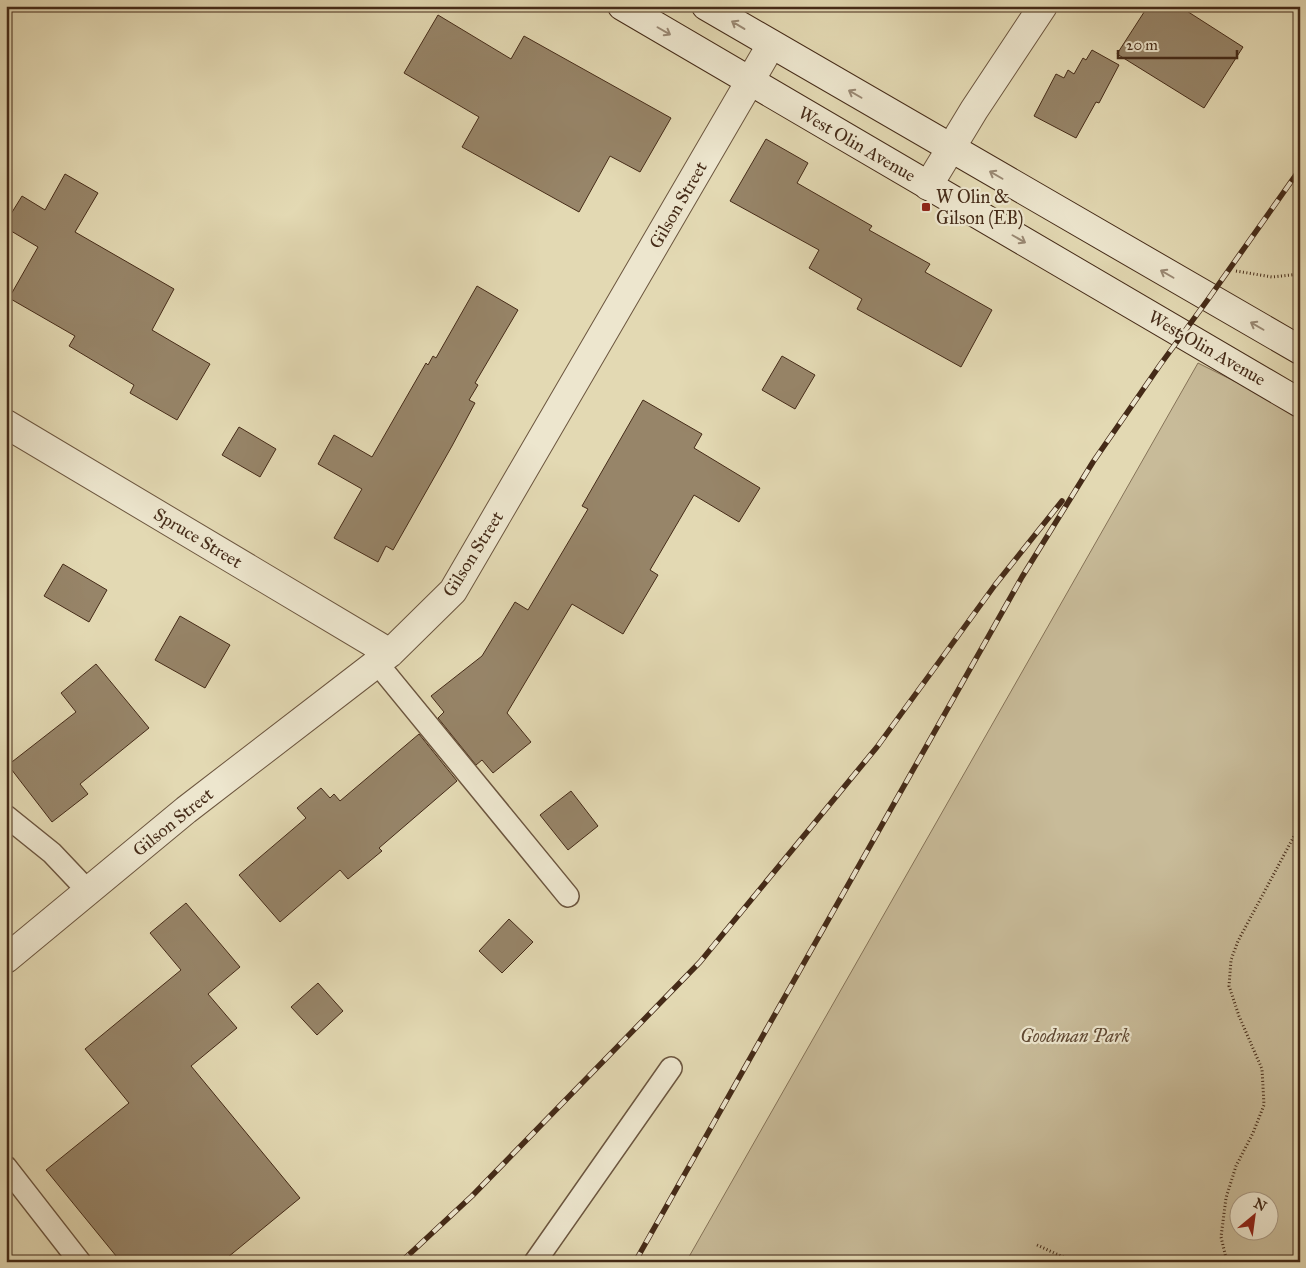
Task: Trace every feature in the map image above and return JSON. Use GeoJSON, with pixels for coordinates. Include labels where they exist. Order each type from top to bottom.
{"type":"FeatureCollection","features":[{"type":"Feature","properties":{"kind":"street","name":"West Olin Avenue"},"geometry":{"type":"LineString","coordinates":[[622,6],[1300,403]]}},
{"type":"Feature","properties":{"kind":"street"},"geometry":{"type":"LineString","coordinates":[[706,6],[1300,350]]}},
{"type":"Feature","properties":{"kind":"street"},"geometry":{"type":"LineString","coordinates":[[928,186],[974,110],[1043,6]]}},
{"type":"Feature","properties":{"kind":"street","name":"Gilson Street"},"geometry":{"type":"LineString","coordinates":[[6,959],[186,810],[383,658],[453,591],[771,45]]}},
{"type":"Feature","properties":{"kind":"street","name":"Spruce Street"},"geometry":{"type":"LineString","coordinates":[[6,424],[383,658]]}},
{"type":"Feature","properties":{"kind":"lane"},"geometry":{"type":"LineString","coordinates":[[383,658],[568,896]]}},
{"type":"Feature","properties":{"kind":"lane"},"geometry":{"type":"LineString","coordinates":[[6,816],[52,853],[88,891]]}},
{"type":"Feature","properties":{"kind":"lane"},"geometry":{"type":"LineString","coordinates":[[535,1262],[671,1068]]}},
{"type":"Feature","properties":{"kind":"lane"},"geometry":{"type":"LineString","coordinates":[[6,1167],[80,1262]]}},
{"type":"Feature","properties":{"kind":"path"},"geometry":{"type":"LineString","coordinates":[[1229,269],[1272,277],[1300,274]]}},
{"type":"Feature","properties":{"kind":"path"},"geometry":{"type":"LineString","coordinates":[[1227,1262],[1221,1237],[1226,1198],[1236,1166],[1253,1133],[1264,1105],[1262,1069],[1228,986],[1231,960],[1238,941],[1300,825]]}},
{"type":"Feature","properties":{"kind":"path"},"geometry":{"type":"LineString","coordinates":[[1037,1245],[1074,1262]]}},
{"type":"Feature","properties":{"kind":"green space","name":"Goodman Park"},"geometry":{"type":"Polygon","coordinates":[[[1198,363],[1300,414],[1300,1262],[686,1262],[1198,363]]]}},
{"type":"Feature","properties":{"kind":"building"},"geometry":{"type":"Polygon","coordinates":[[[1148,6],[1179,6],[1243,47],[1204,108],[1117,54],[1148,6]]]}},
{"type":"Feature","properties":{"kind":"building"},"geometry":{"type":"Polygon","coordinates":[[[438,15],[511,59],[524,36],[671,118],[640,172],[610,156],[579,212],[462,147],[479,117],[404,73],[438,15]]]}},
{"type":"Feature","properties":{"kind":"building"},"geometry":{"type":"Polygon","coordinates":[[[1092,50],[1119,65],[1099,103],[1096,102],[1076,138],[1034,116],[1056,74],[1064,78],[1068,70],[1074,74],[1083,58],[1086,60],[1092,50]]]}},
{"type":"Feature","properties":{"kind":"building"},"geometry":{"type":"Polygon","coordinates":[[[766,139],[808,163],[797,183],[872,226],[869,230],[930,264],[925,272],[992,310],[961,367],[857,309],[862,299],[809,268],[819,250],[730,201],[766,139]]]}},
{"type":"Feature","properties":{"kind":"building"},"geometry":{"type":"Polygon","coordinates":[[[65,174],[98,193],[75,232],[174,289],[152,330],[210,364],[177,420],[130,393],[134,385],[69,346],[75,336],[9,298],[38,247],[6,228],[6,222],[22,196],[45,210],[65,174]]]}},
{"type":"Feature","properties":{"kind":"building"},"geometry":{"type":"Polygon","coordinates":[[[477,286],[518,310],[475,383],[478,385],[469,400],[475,403],[452,446],[393,550],[386,546],[378,562],[334,538],[362,489],[318,464],[334,435],[372,457],[426,363],[428,365],[433,356],[436,358],[477,286]]]}},
{"type":"Feature","properties":{"kind":"building"},"geometry":{"type":"Polygon","coordinates":[[[782,356],[815,375],[795,409],[762,390],[782,356]]]}},
{"type":"Feature","properties":{"kind":"building"},"geometry":{"type":"Polygon","coordinates":[[[643,400],[702,434],[694,448],[760,488],[739,522],[694,495],[650,570],[658,575],[623,634],[572,604],[507,713],[531,742],[493,773],[482,760],[476,765],[438,718],[444,712],[431,696],[482,656],[515,602],[528,610],[588,509],[582,506],[643,400]]]}},
{"type":"Feature","properties":{"kind":"building"},"geometry":{"type":"Polygon","coordinates":[[[239,427],[276,449],[260,477],[222,455],[239,427]]]}},
{"type":"Feature","properties":{"kind":"building"},"geometry":{"type":"Polygon","coordinates":[[[63,564],[107,590],[89,622],[44,596],[63,564]]]}},
{"type":"Feature","properties":{"kind":"building"},"geometry":{"type":"Polygon","coordinates":[[[180,616],[230,645],[205,688],[155,660],[180,616]]]}},
{"type":"Feature","properties":{"kind":"building"},"geometry":{"type":"Polygon","coordinates":[[[96,664],[149,728],[80,784],[88,794],[52,822],[8,765],[76,712],[61,693],[96,664]]]}},
{"type":"Feature","properties":{"kind":"building"},"geometry":{"type":"Polygon","coordinates":[[[419,734],[457,781],[379,848],[382,851],[348,879],[340,870],[280,922],[239,875],[306,818],[297,808],[321,788],[330,798],[334,794],[340,801],[419,734]]]}},
{"type":"Feature","properties":{"kind":"building"},"geometry":{"type":"Polygon","coordinates":[[[571,791],[598,826],[568,850],[540,815],[571,791]]]}},
{"type":"Feature","properties":{"kind":"building"},"geometry":{"type":"Polygon","coordinates":[[[186,903],[240,967],[208,994],[237,1028],[191,1066],[300,1198],[222,1262],[121,1262],[46,1170],[129,1103],[85,1049],[181,970],[150,933],[186,903]]]}},
{"type":"Feature","properties":{"kind":"building"},"geometry":{"type":"Polygon","coordinates":[[[509,919],[533,942],[502,973],[479,951],[509,919]]]}},
{"type":"Feature","properties":{"kind":"building"},"geometry":{"type":"Polygon","coordinates":[[[318,983],[343,1011],[317,1035],[291,1007],[318,983]]]}},
{"type":"Feature","properties":{"kind":"railway"},"geometry":{"type":"LineString","coordinates":[[635,1262],[1022,577],[1093,462],[1300,169]]}},
{"type":"Feature","properties":{"kind":"railway"},"geometry":{"type":"LineString","coordinates":[[401,1262],[472,1196],[700,962],[877,747],[995,585],[1062,501]]}},
{"type":"Feature","properties":{"kind":"place","name":"W Olin & Gilson (EB)"},"geometry":{"type":"Point","coordinates":[926,207]}}]}
